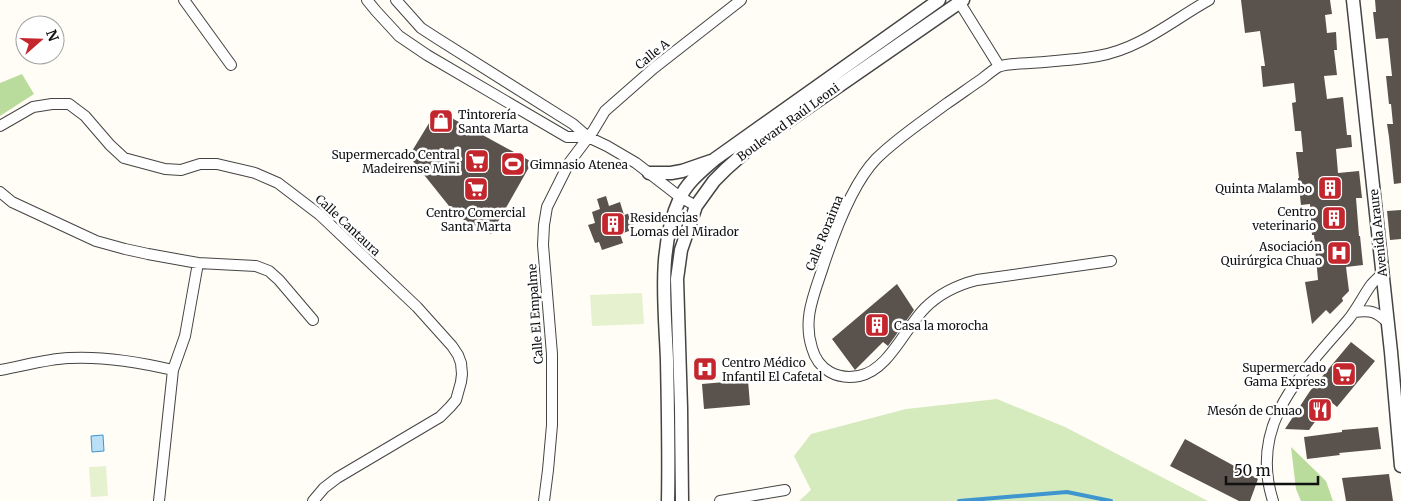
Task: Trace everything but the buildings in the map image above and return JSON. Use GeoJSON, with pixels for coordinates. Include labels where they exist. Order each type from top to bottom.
{"type":"FeatureCollection","features":[{"type":"Feature","properties":{"kind":"street"},"geometry":{"type":"LineString","coordinates":[[184,0],[231,65]]}},
{"type":"Feature","properties":{"kind":"street"},"geometry":{"type":"LineString","coordinates":[[367,0],[399,36],[427,55],[567,137],[588,137]]}},
{"type":"Feature","properties":{"kind":"street"},"geometry":{"type":"LineString","coordinates":[[396,0],[421,28],[573,124],[588,137],[636,163],[680,197],[696,206]]}},
{"type":"Feature","properties":{"kind":"street","name":"Calle A"},"geometry":{"type":"LineString","coordinates":[[588,137],[604,111],[654,68],[741,0]]}},
{"type":"Feature","properties":{"kind":"street","name":"Boulevard Raúl Leoni"},"geometry":{"type":"LineString","coordinates":[[668,501],[665,272],[670,224],[680,197],[693,179],[715,159],[939,0]]}},
{"type":"Feature","properties":{"kind":"street","name":"Calle Roraima"},"geometry":{"type":"LineString","coordinates":[[1111,260],[977,280],[958,285],[942,294],[925,308],[888,357],[862,375],[847,377],[835,375],[824,368],[814,355],[810,342],[808,324],[810,305],[828,249],[846,207],[859,182],[875,161],[899,138],[999,66],[1098,56],[1124,49],[1152,35],[1209,0]]}},
{"type":"Feature","properties":{"kind":"street","name":"Avenida Araure"},"geometry":{"type":"LineString","coordinates":[[1353,0],[1388,323],[1401,466]]}},
{"type":"Feature","properties":{"kind":"street"},"geometry":{"type":"LineString","coordinates":[[960,1],[999,66]]}},
{"type":"Feature","properties":{"kind":"street","name":"Boulevard Raúl Leoni"},"geometry":{"type":"LineString","coordinates":[[682,501],[677,279],[680,250],[696,206],[714,181],[752,146],[960,1]]}},
{"type":"Feature","properties":{"kind":"street","name":"Calle Cantaura"},"geometry":{"type":"LineString","coordinates":[[0,126],[33,107],[69,104],[85,116],[124,158],[181,170],[200,164],[217,164],[255,173],[278,183],[320,215],[417,307],[452,346],[461,363],[462,374],[456,400],[450,407],[440,417],[337,478],[324,488],[313,501]]}},
{"type":"Feature","properties":{"kind":"street","name":"Calle El Empalme"},"geometry":{"type":"LineString","coordinates":[[544,501],[552,425],[552,354],[543,245],[544,225],[547,207],[554,192],[569,163],[588,137]]}},
{"type":"Feature","properties":{"kind":"street"},"geometry":{"type":"LineString","coordinates":[[649,173],[682,171],[715,159]]}},
{"type":"Feature","properties":{"kind":"street"},"geometry":{"type":"LineString","coordinates":[[0,192],[12,202],[96,241],[125,249],[198,262],[256,266],[268,271],[279,280],[313,320]]}},
{"type":"Feature","properties":{"kind":"street"},"geometry":{"type":"LineString","coordinates":[[159,501],[173,370],[185,336],[198,262]]}},
{"type":"Feature","properties":{"kind":"street"},"geometry":{"type":"LineString","coordinates":[[1273,501],[1267,473],[1269,437],[1285,397],[1354,312],[1372,285],[1382,274]]}},
{"type":"Feature","properties":{"kind":"street"},"geometry":{"type":"LineString","coordinates":[[1354,312],[1370,310],[1388,323]]}},
{"type":"Feature","properties":{"kind":"street"},"geometry":{"type":"LineString","coordinates":[[0,370],[68,358],[95,357],[138,362],[173,370]]}},
{"type":"Feature","properties":{"kind":"street"},"geometry":{"type":"LineString","coordinates":[[720,501],[785,490]]}},
{"type":"Feature","properties":{"kind":"green space"},"geometry":{"type":"Polygon","coordinates":[[[22,74],[34,94],[0,116],[0,83],[22,74]]]}},
{"type":"Feature","properties":{"kind":"green space"},"geometry":{"type":"Polygon","coordinates":[[[642,293],[644,324],[592,326],[590,295],[642,293]]]}},
{"type":"Feature","properties":{"kind":"green space"},"geometry":{"type":"Polygon","coordinates":[[[997,399],[1065,427],[1208,501],[799,501],[811,490],[794,456],[811,434],[906,409],[997,399]]]}},
{"type":"Feature","properties":{"kind":"green space"},"geometry":{"type":"Polygon","coordinates":[[[1291,447],[1326,481],[1333,501],[1301,501],[1296,489],[1291,447]]]}},
{"type":"Feature","properties":{"kind":"green space"},"geometry":{"type":"Polygon","coordinates":[[[106,466],[108,496],[91,497],[89,467],[106,466]]]}},
{"type":"Feature","properties":{"kind":"water"},"geometry":{"type":"Polygon","coordinates":[[[103,435],[104,451],[92,452],[91,436],[103,435]]]}},
{"type":"Feature","properties":{"kind":"waterway"},"geometry":{"type":"LineString","coordinates":[[959,501],[1067,492],[1111,501]]}},
{"type":"Feature","properties":{"kind":"place","name":"Tintorería Santa Marta"},"geometry":{"type":"Point","coordinates":[441,121]}},
{"type":"Feature","properties":{"kind":"place","name":"Supermercado Central Madeirense Mini"},"geometry":{"type":"Point","coordinates":[477,161]}},
{"type":"Feature","properties":{"kind":"place","name":"Gimnasio Atenea"},"geometry":{"type":"Point","coordinates":[513,164]}},
{"type":"Feature","properties":{"kind":"place","name":"Quinta Malambo"},"geometry":{"type":"Point","coordinates":[1330,188]}},
{"type":"Feature","properties":{"kind":"place","name":"Centro Comercial Santa Marta"},"geometry":{"type":"Point","coordinates":[476,189]}},
{"type":"Feature","properties":{"kind":"place","name":"Centro veterinario"},"geometry":{"type":"Point","coordinates":[1334,218]}},
{"type":"Feature","properties":{"kind":"place","name":"Residencias Lomas del Mirador"},"geometry":{"type":"Point","coordinates":[613,224]}},
{"type":"Feature","properties":{"kind":"place","name":"Asociación Quirúrgica Chuao"},"geometry":{"type":"Point","coordinates":[1339,253]}},
{"type":"Feature","properties":{"kind":"place","name":"Casa la morocha"},"geometry":{"type":"Point","coordinates":[877,325]}},
{"type":"Feature","properties":{"kind":"place","name":"Centro Médico Infantil El Cafetal"},"geometry":{"type":"Point","coordinates":[705,369]}},
{"type":"Feature","properties":{"kind":"place","name":"Supermercado Gama Express"},"geometry":{"type":"Point","coordinates":[1344,374]}},
{"type":"Feature","properties":{"kind":"place","name":"Mesón de Chuao"},"geometry":{"type":"Point","coordinates":[1320,410]}}]}
